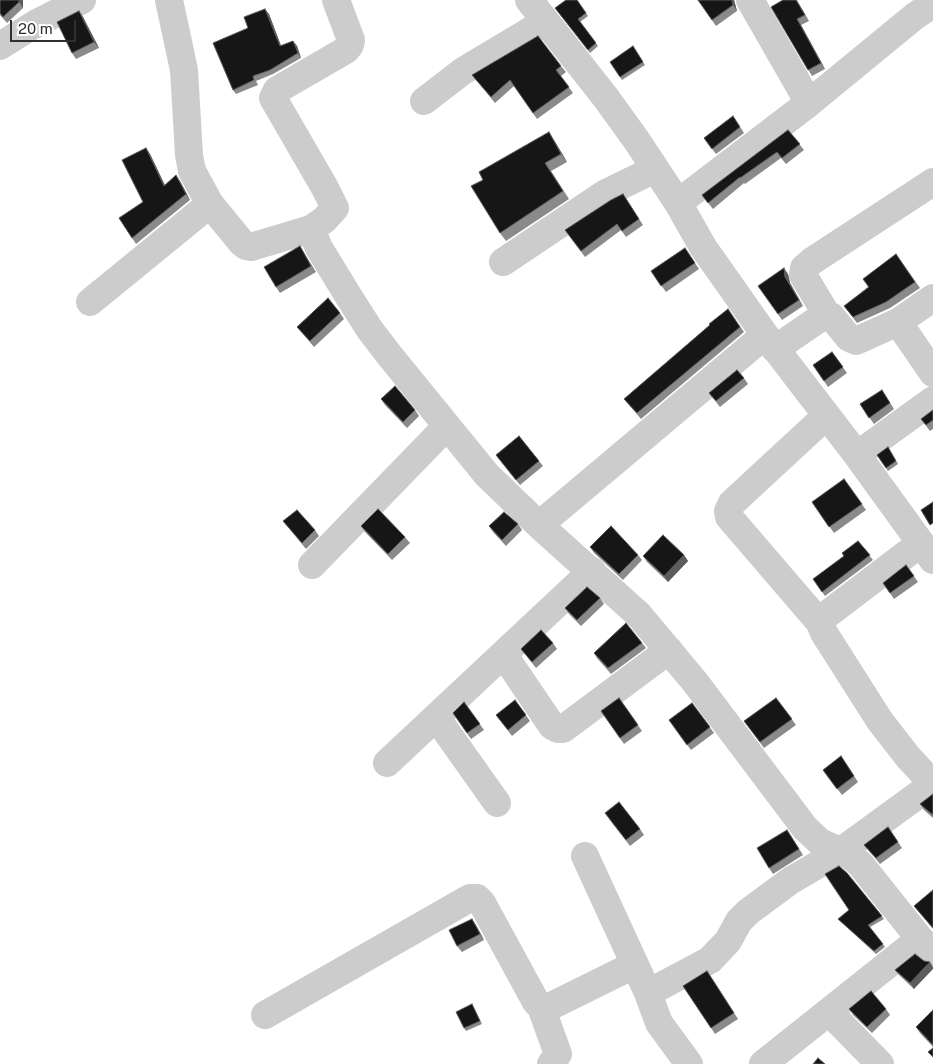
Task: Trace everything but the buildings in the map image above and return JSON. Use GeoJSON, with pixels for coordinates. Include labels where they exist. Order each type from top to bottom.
{"type":"FeatureCollection","features":[{"type":"Feature","properties":{"kind":"street"},"geometry":{"type":"LineString","coordinates":[[0,46],[35,24],[82,0]]}},
{"type":"Feature","properties":{"kind":"street"},"geometry":{"type":"LineString","coordinates":[[169,0],[184,70],[192,172],[210,204],[242,243],[251,247],[310,229],[324,220],[335,208],[273,98],[277,90],[346,50],[350,45],[351,40],[336,0]]}},
{"type":"Feature","properties":{"kind":"street"},"geometry":{"type":"LineString","coordinates":[[529,0],[606,98],[678,203],[703,247],[770,342],[927,551],[824,616],[820,623]]}},
{"type":"Feature","properties":{"kind":"street"},"geometry":{"type":"LineString","coordinates":[[750,0],[809,103]]}},
{"type":"Feature","properties":{"kind":"street"},"geometry":{"type":"LineString","coordinates":[[678,203],[809,103],[918,7]]}},
{"type":"Feature","properties":{"kind":"street"},"geometry":{"type":"LineString","coordinates":[[424,101],[463,71],[545,22]]}},
{"type":"Feature","properties":{"kind":"street"},"geometry":{"type":"LineString","coordinates":[[503,262],[606,193],[655,169]]}},
{"type":"Feature","properties":{"kind":"street"},"geometry":{"type":"LineString","coordinates":[[933,182],[812,261],[804,268],[803,275],[827,315],[831,316],[849,338],[856,341],[898,322],[933,298]]}},
{"type":"Feature","properties":{"kind":"street"},"geometry":{"type":"LineString","coordinates":[[90,302],[210,204]]}},
{"type":"Feature","properties":{"kind":"street"},"geometry":{"type":"LineString","coordinates":[[310,229],[319,248],[370,330],[487,475],[539,525],[639,615],[669,650],[768,777],[805,828],[829,848],[841,850],[851,856],[927,945],[829,1012],[774,1060]]}},
{"type":"Feature","properties":{"kind":"street"},"geometry":{"type":"LineString","coordinates":[[539,525],[770,342],[827,315]]}},
{"type":"Feature","properties":{"kind":"street"},"geometry":{"type":"LineString","coordinates":[[898,322],[933,373]]}},
{"type":"Feature","properties":{"kind":"street"},"geometry":{"type":"LineString","coordinates":[[856,455],[933,400]]}},
{"type":"Feature","properties":{"kind":"street"},"geometry":{"type":"LineString","coordinates":[[648,993],[710,960],[728,941],[739,921],[748,912],[790,881],[841,850],[933,784],[908,757],[880,721],[824,633],[820,623],[729,517],[728,511],[732,503],[826,416]]}},
{"type":"Feature","properties":{"kind":"street"},"geometry":{"type":"LineString","coordinates":[[312,565],[447,426]]}},
{"type":"Feature","properties":{"kind":"street"},"geometry":{"type":"LineString","coordinates":[[388,763],[592,571]]}},
{"type":"Feature","properties":{"kind":"street"},"geometry":{"type":"LineString","coordinates":[[504,655],[552,726],[558,730],[563,729],[669,650]]}},
{"type":"Feature","properties":{"kind":"street"},"geometry":{"type":"LineString","coordinates":[[436,717],[497,802]]}},
{"type":"Feature","properties":{"kind":"street"},"geometry":{"type":"LineString","coordinates":[[585,856],[648,993],[659,1024],[689,1064]]}},
{"type":"Feature","properties":{"kind":"street"},"geometry":{"type":"LineString","coordinates":[[265,1015],[470,898],[477,898],[482,903],[536,1002],[541,1007],[558,1054],[551,1064]]}},
{"type":"Feature","properties":{"kind":"street"},"geometry":{"type":"LineString","coordinates":[[541,1007],[547,1008],[634,965]]}},
{"type":"Feature","properties":{"kind":"street"},"geometry":{"type":"LineString","coordinates":[[829,1012],[880,1064]]}}]}
